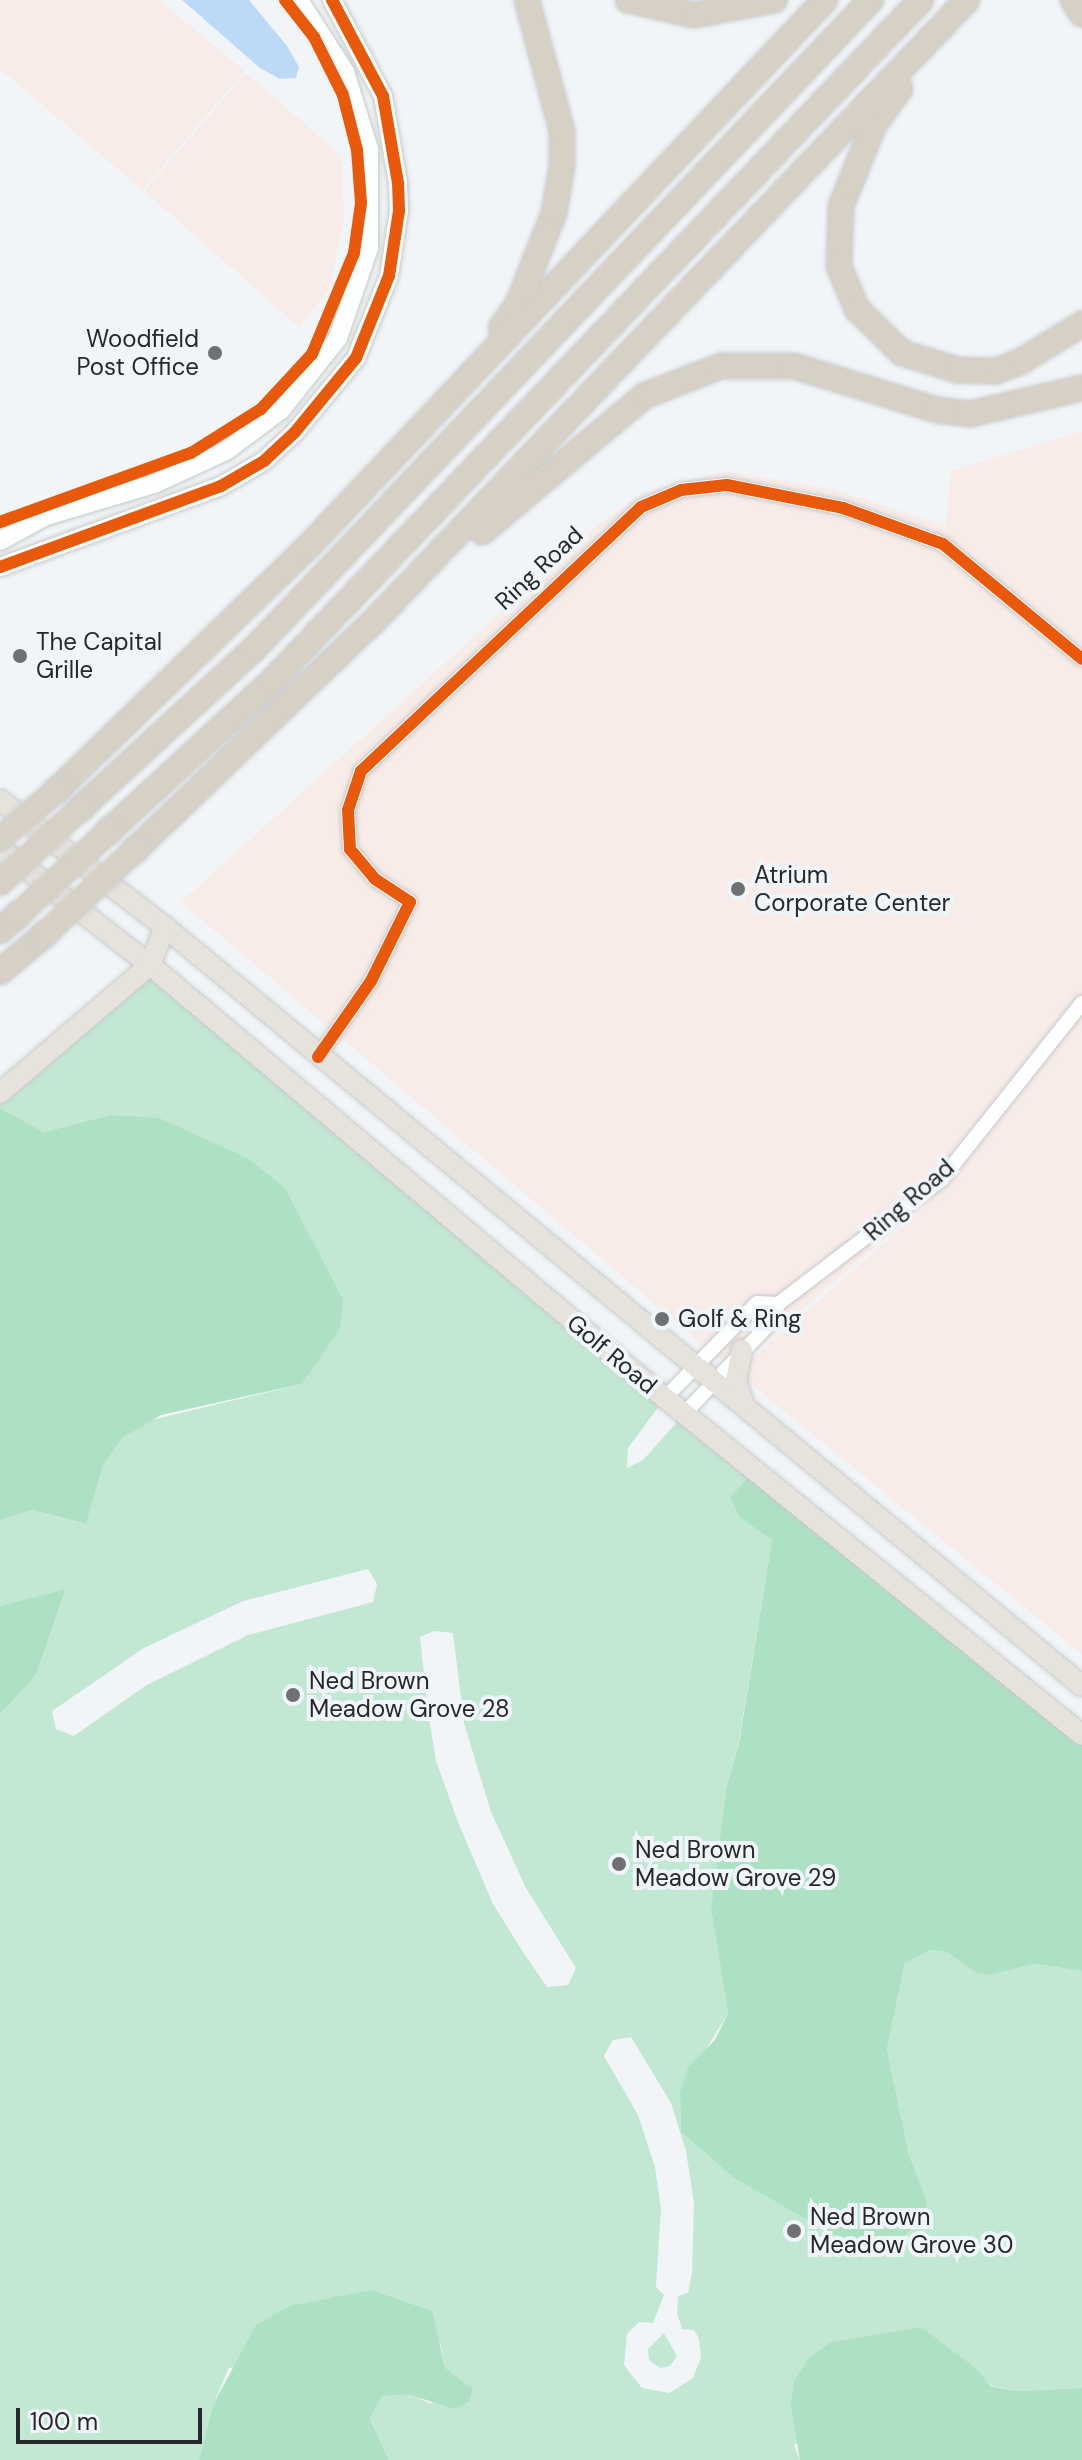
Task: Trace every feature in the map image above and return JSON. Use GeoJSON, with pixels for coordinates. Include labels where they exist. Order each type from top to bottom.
{"type":"FeatureCollection","features":[{"type":"Feature","properties":{"kind":"highway"},"geometry":{"type":"LineString","coordinates":[[450,400],[518,304],[554,213],[562,131],[527,0]]}},
{"type":"Feature","properties":{"kind":"highway"},"geometry":{"type":"LineString","coordinates":[[628,0],[694,15],[775,0]]}},
{"type":"Feature","properties":{"kind":"highway"},"geometry":{"type":"LineString","coordinates":[[0,839],[57,790],[307,548],[825,0]]}},
{"type":"Feature","properties":{"kind":"highway"},"geometry":{"type":"LineString","coordinates":[[0,883],[254,649],[871,0]]}},
{"type":"Feature","properties":{"kind":"highway"},"geometry":{"type":"LineString","coordinates":[[9,923],[273,680],[921,0]]}},
{"type":"Feature","properties":{"kind":"highway"},"geometry":{"type":"LineString","coordinates":[[1073,0],[1082,14]]}},
{"type":"Feature","properties":{"kind":"highway"},"geometry":{"type":"LineString","coordinates":[[966,1],[889,103],[851,172],[838,224],[844,281],[877,333],[902,353],[946,368],[996,371],[1057,344],[1082,324]]}},
{"type":"Feature","properties":{"kind":"highway"},"geometry":{"type":"LineString","coordinates":[[0,972],[136,849],[375,620],[966,1]]}},
{"type":"Feature","properties":{"kind":"highway"},"geometry":{"type":"LineString","coordinates":[[375,620],[452,561],[614,417],[684,376],[738,364],[794,366],[937,410],[970,414],[1005,410],[1082,388]]}},
{"type":"Feature","properties":{"kind":"main road","name":"Golf Road"},"geometry":{"type":"LineString","coordinates":[[0,800],[165,927],[318,1057],[1082,1686]]}},
{"type":"Feature","properties":{"kind":"main road","name":"Golf Road"},"geometry":{"type":"LineString","coordinates":[[0,848],[150,965],[684,1414],[1082,1735]]}},
{"type":"Feature","properties":{"kind":"main road"},"geometry":{"type":"LineString","coordinates":[[0,1093],[150,965],[165,927]]}},
{"type":"Feature","properties":{"kind":"main road"},"geometry":{"type":"LineString","coordinates":[[742,1350],[736,1380],[744,1407]]}},
{"type":"Feature","properties":{"kind":"street"},"geometry":{"type":"LineString","coordinates":[[0,541],[46,516],[154,484],[226,451],[281,410],[338,338],[369,248],[369,149],[345,72],[299,0]]}},
{"type":"Feature","properties":{"kind":"street"},"geometry":{"type":"LineString","coordinates":[[0,567],[221,486],[264,461],[295,432],[356,358],[389,276],[399,211],[398,183],[383,96],[332,0]]}},
{"type":"Feature","properties":{"kind":"street","name":"Ring Road"},"geometry":{"type":"LineString","coordinates":[[318,1057],[371,981],[410,902],[375,879],[350,849],[348,810],[361,771],[641,507],[681,490],[727,485],[843,508],[943,544],[1082,659]]}},
{"type":"Feature","properties":{"kind":"street","name":"Ring Road"},"geometry":{"type":"LineString","coordinates":[[684,1414],[772,1321],[778,1304],[942,1179],[1082,1003]]}},
{"type":"Feature","properties":{"kind":"street","name":"Ring Road"},"geometry":{"type":"LineString","coordinates":[[665,1398],[694,1364],[757,1303],[778,1304]]}},
{"type":"Feature","properties":{"kind":"shaded area"},"geometry":{"type":"Polygon","coordinates":[[[0,0],[159,0],[245,71],[142,190],[0,69],[0,0]]]}},
{"type":"Feature","properties":{"kind":"shaded area"},"geometry":{"type":"Polygon","coordinates":[[[246,73],[341,155],[344,218],[329,290],[299,327],[144,191],[246,73]]]}},
{"type":"Feature","properties":{"kind":"shaded area"},"geometry":{"type":"Polygon","coordinates":[[[1082,431],[1082,1654],[702,1344],[181,902],[595,527],[643,493],[726,471],[833,489],[946,526],[951,471],[1082,431]],[[926,1206],[747,1356],[742,1368],[926,1206]]]}},
{"type":"Feature","properties":{"kind":"green space"},"geometry":{"type":"Polygon","coordinates":[[[150,965],[665,1398],[628,1448],[627,1468],[643,1460],[684,1414],[755,1471],[740,1518],[772,1540],[738,1746],[726,1789],[711,1909],[728,2013],[680,2093],[681,2132],[735,2179],[830,2233],[927,2201],[909,2155],[887,2049],[905,1963],[927,1950],[947,1952],[990,1975],[1036,1964],[1082,1971],[1082,2388],[1014,2391],[989,2385],[956,2354],[794,2445],[800,2460],[389,2460],[370,2417],[382,2396],[407,2393],[431,2404],[445,2368],[440,2343],[229,2368],[213,2405],[199,2460],[0,2460],[0,1713],[36,1675],[66,1590],[0,1606],[0,1520],[31,1510],[85,1524],[102,1468],[122,1438],[147,1421],[302,1384],[343,1299],[286,1189],[110,1115],[44,1132],[0,1108],[0,1097],[150,965]],[[368,1569],[243,1601],[144,1648],[52,1711],[56,1729],[74,1736],[145,1686],[248,1635],[373,1602],[377,1584],[368,1569]],[[434,1631],[420,1637],[436,1761],[458,1822],[493,1904],[521,1949],[547,1987],[568,1985],[576,1968],[526,1888],[491,1812],[464,1723],[453,1633],[434,1631]],[[631,2037],[613,2040],[604,2056],[638,2115],[655,2167],[661,2209],[656,2287],[664,2295],[653,2323],[639,2322],[627,2334],[624,2365],[642,2388],[669,2393],[693,2378],[701,2357],[699,2339],[694,2330],[682,2329],[677,2313],[678,2296],[688,2293],[692,2273],[694,2203],[686,2151],[671,2103],[631,2037]]]}},
{"type":"Feature","properties":{"kind":"green space"},"geometry":{"type":"Polygon","coordinates":[[[0,1108],[44,1132],[110,1115],[159,1118],[249,1159],[286,1189],[343,1299],[340,1329],[302,1384],[161,1415],[122,1438],[102,1468],[86,1524],[32,1510],[0,1520],[0,1108]]]}},
{"type":"Feature","properties":{"kind":"green space"},"geometry":{"type":"Polygon","coordinates":[[[755,1471],[1082,1736],[1082,1971],[1036,1964],[990,1975],[977,1973],[947,1952],[929,1950],[905,1963],[887,2049],[909,2155],[927,2201],[922,2221],[893,2244],[873,2247],[830,2233],[735,2179],[681,2132],[680,2093],[688,2067],[715,2040],[728,2013],[711,1909],[726,1789],[739,1743],[772,1540],[740,1518],[730,1497],[755,1471]]]}},
{"type":"Feature","properties":{"kind":"green space"},"geometry":{"type":"Polygon","coordinates":[[[66,1589],[36,1675],[0,1714],[0,1606],[66,1589]]]}},
{"type":"Feature","properties":{"kind":"green space"},"geometry":{"type":"Polygon","coordinates":[[[371,2290],[432,2311],[445,2368],[473,2389],[469,2402],[455,2409],[407,2394],[382,2396],[370,2418],[389,2460],[199,2460],[213,2405],[256,2325],[290,2306],[371,2290]]]}},
{"type":"Feature","properties":{"kind":"green space"},"geometry":{"type":"Polygon","coordinates":[[[921,2327],[977,2369],[990,2386],[1014,2391],[1082,2388],[1082,2460],[800,2460],[791,2406],[794,2381],[808,2359],[829,2343],[921,2327]]]}},
{"type":"Feature","properties":{"kind":"green space"},"geometry":{"type":"Polygon","coordinates":[[[664,2333],[677,2356],[670,2366],[660,2368],[649,2360],[648,2349],[664,2333]]]}},
{"type":"Feature","properties":{"kind":"water"},"geometry":{"type":"Polygon","coordinates":[[[182,0],[249,0],[287,46],[299,67],[296,78],[280,79],[260,68],[182,0]]]}},
{"type":"Feature","properties":{"kind":"cycle path"},"geometry":{"type":"LineString","coordinates":[[0,522],[191,453],[261,409],[312,354],[354,253],[361,203],[357,150],[343,95],[314,37],[285,0]]}},
{"type":"Feature","properties":{"kind":"cycle path"},"geometry":{"type":"LineString","coordinates":[[0,567],[221,486],[264,461],[295,432],[356,358],[389,276],[399,211],[398,183],[383,96],[332,0]]}},
{"type":"Feature","properties":{"kind":"cycle path"},"geometry":{"type":"LineString","coordinates":[[318,1057],[371,981],[410,902],[375,879],[350,849],[348,810],[361,771],[641,507],[681,490],[727,485],[843,508],[943,544],[1082,659]]}},
{"type":"Feature","properties":{"kind":"place","name":"Woodfield Post Office"},"geometry":{"type":"Point","coordinates":[215,353]}},
{"type":"Feature","properties":{"kind":"place","name":"The Capital Grille"},"geometry":{"type":"Point","coordinates":[20,656]}},
{"type":"Feature","properties":{"kind":"place","name":"Atrium Corporate Center"},"geometry":{"type":"Point","coordinates":[738,889]}},
{"type":"Feature","properties":{"kind":"place","name":"Golf & Ring"},"geometry":{"type":"Point","coordinates":[662,1319]}},
{"type":"Feature","properties":{"kind":"place","name":"Ned Brown Meadow Grove 28"},"geometry":{"type":"Point","coordinates":[293,1695]}},
{"type":"Feature","properties":{"kind":"place","name":"Ned Brown Meadow Grove 29"},"geometry":{"type":"Point","coordinates":[619,1864]}},
{"type":"Feature","properties":{"kind":"place","name":"Ned Brown Meadow Grove 30"},"geometry":{"type":"Point","coordinates":[794,2231]}}]}
